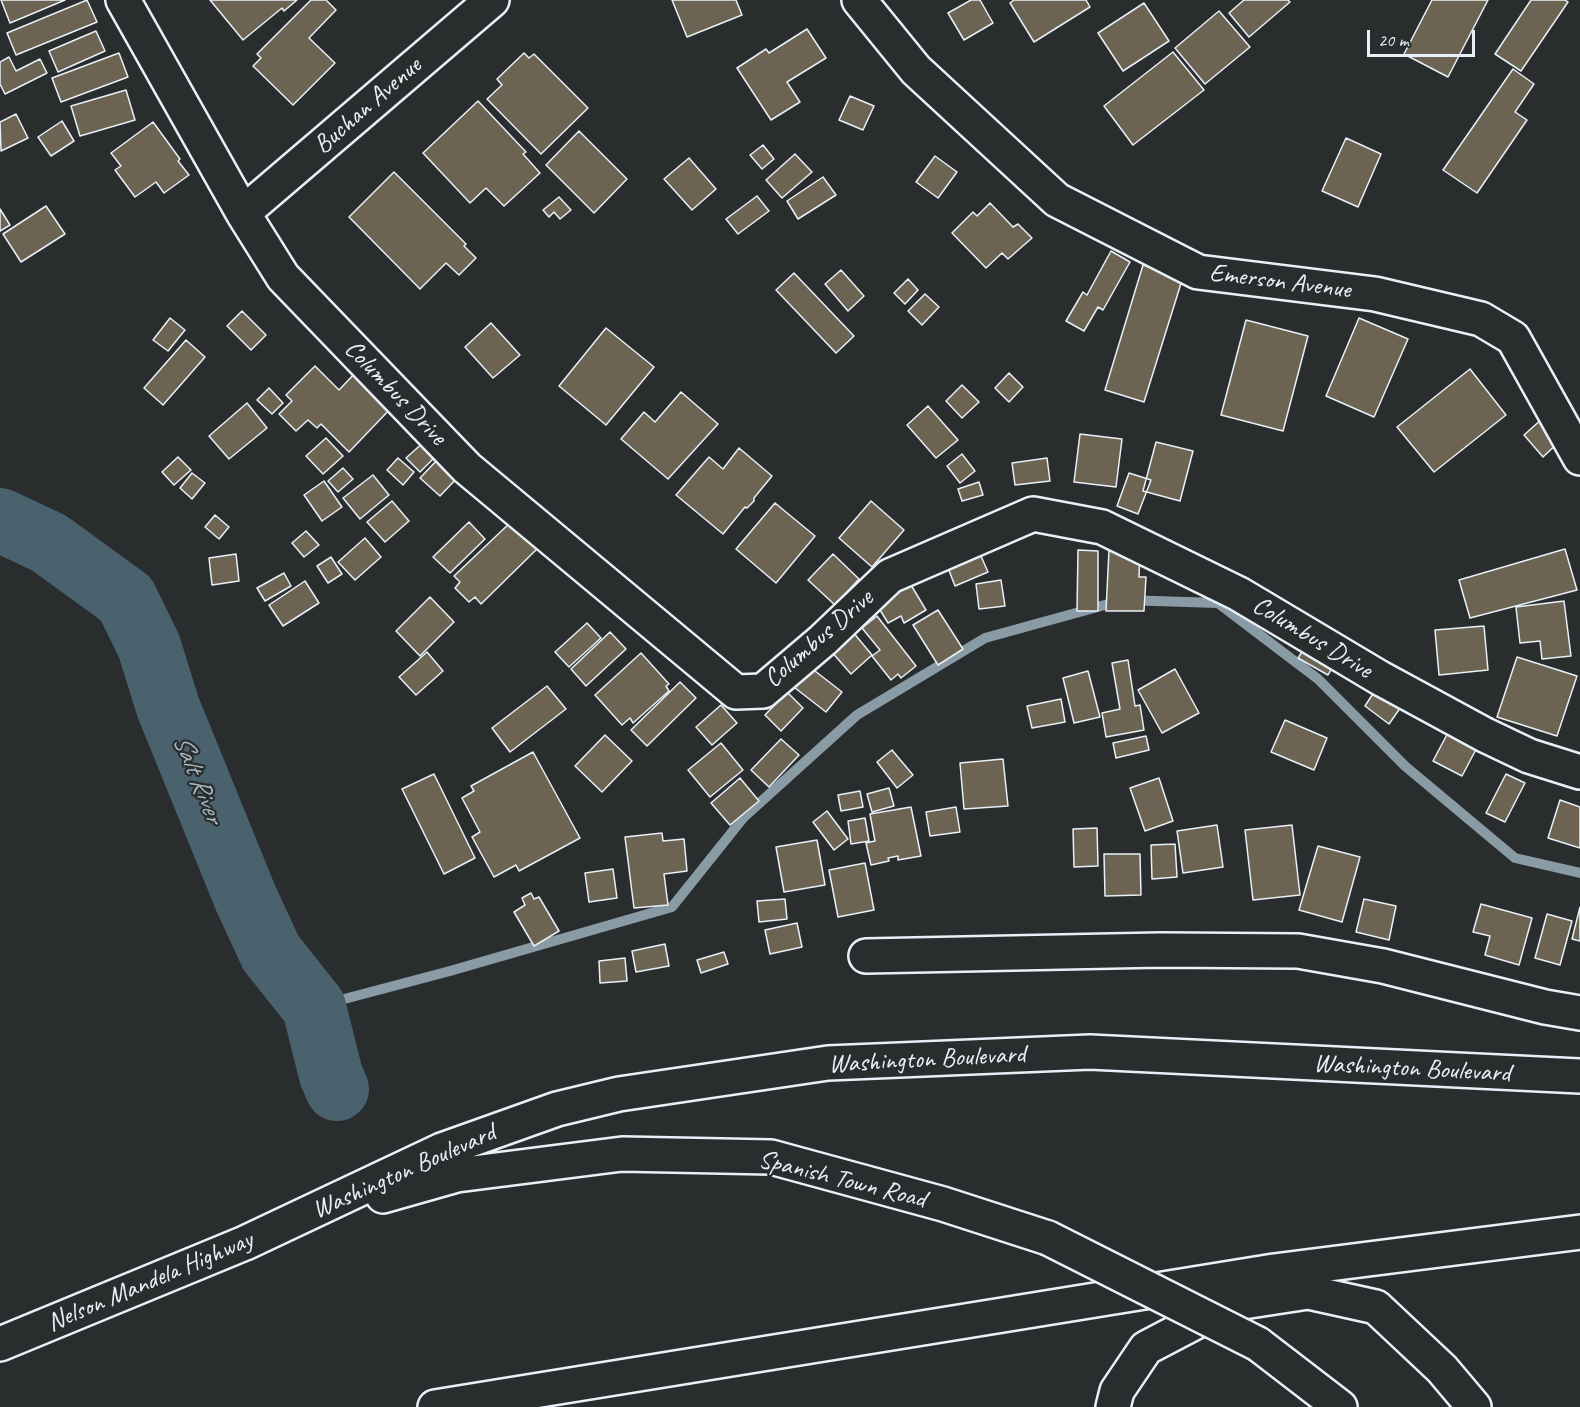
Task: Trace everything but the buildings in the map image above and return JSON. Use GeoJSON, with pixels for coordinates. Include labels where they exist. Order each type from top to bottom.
{"type":"FeatureCollection","features":[{"type":"Feature","properties":{"kind":"main road","name":"Columbus Drive"},"geometry":{"type":"LineString","coordinates":[[123,0],[243,213],[283,277],[467,468],[736,692],[763,691],[823,640],[890,576],[1033,514],[1102,527],[1239,594],[1380,678],[1485,735],[1529,756],[1580,772]]}},
{"type":"Feature","properties":{"kind":"main road","name":"Buchan Avenue"},"geometry":{"type":"LineString","coordinates":[[243,213],[492,0]]}},
{"type":"Feature","properties":{"kind":"main road","name":"Emerson Avenue"},"geometry":{"type":"LineString","coordinates":[[859,0],[916,70],[1057,200],[1067,206],[1198,272],[1375,294],[1481,320],[1513,338],[1580,458]]}},
{"type":"Feature","properties":{"kind":"main road"},"geometry":{"type":"LineString","coordinates":[[866,956],[1160,950],[1298,951],[1383,966],[1545,1007],[1580,1013]]}},
{"type":"Feature","properties":{"kind":"main road","name":"Washington Boulevard"},"geometry":{"type":"LineString","coordinates":[[300,1219],[442,1150],[557,1109],[619,1094],[828,1064],[1090,1052],[1580,1076]]}},
{"type":"Feature","properties":{"kind":"main road","name":"Spanish Town Road"},"geometry":{"type":"LineString","coordinates":[[300,1219],[457,1175],[622,1154],[771,1157],[943,1204],[1048,1238],[1258,1344],[1340,1407]]}},
{"type":"Feature","properties":{"kind":"main road","name":"Nelson Mandela Highway"},"geometry":{"type":"LineString","coordinates":[[0,1344],[300,1219]]}},
{"type":"Feature","properties":{"kind":"main road"},"geometry":{"type":"LineString","coordinates":[[435,1407],[1274,1271],[1580,1232]]}},
{"type":"Feature","properties":{"kind":"main road"},"geometry":{"type":"LineString","coordinates":[[1113,1407],[1117,1391],[1146,1348],[1230,1304],[1308,1292],[1376,1307],[1442,1369],[1474,1407]]}},
{"type":"Feature","properties":{"kind":"waterway","name":"Salt River"},"geometry":{"type":"LineString","coordinates":[[0,520],[49,543],[126,599],[149,646],[168,707],[246,899],[271,953],[314,1007],[331,1075],[337,1089]]}},
{"type":"Feature","properties":{"kind":"waterway"},"geometry":{"type":"LineString","coordinates":[[314,1007],[450,971],[672,907],[744,817],[857,715],[985,638],[1123,600],[1218,603],[1318,679],[1405,766],[1515,858],[1580,873]]}}]}
